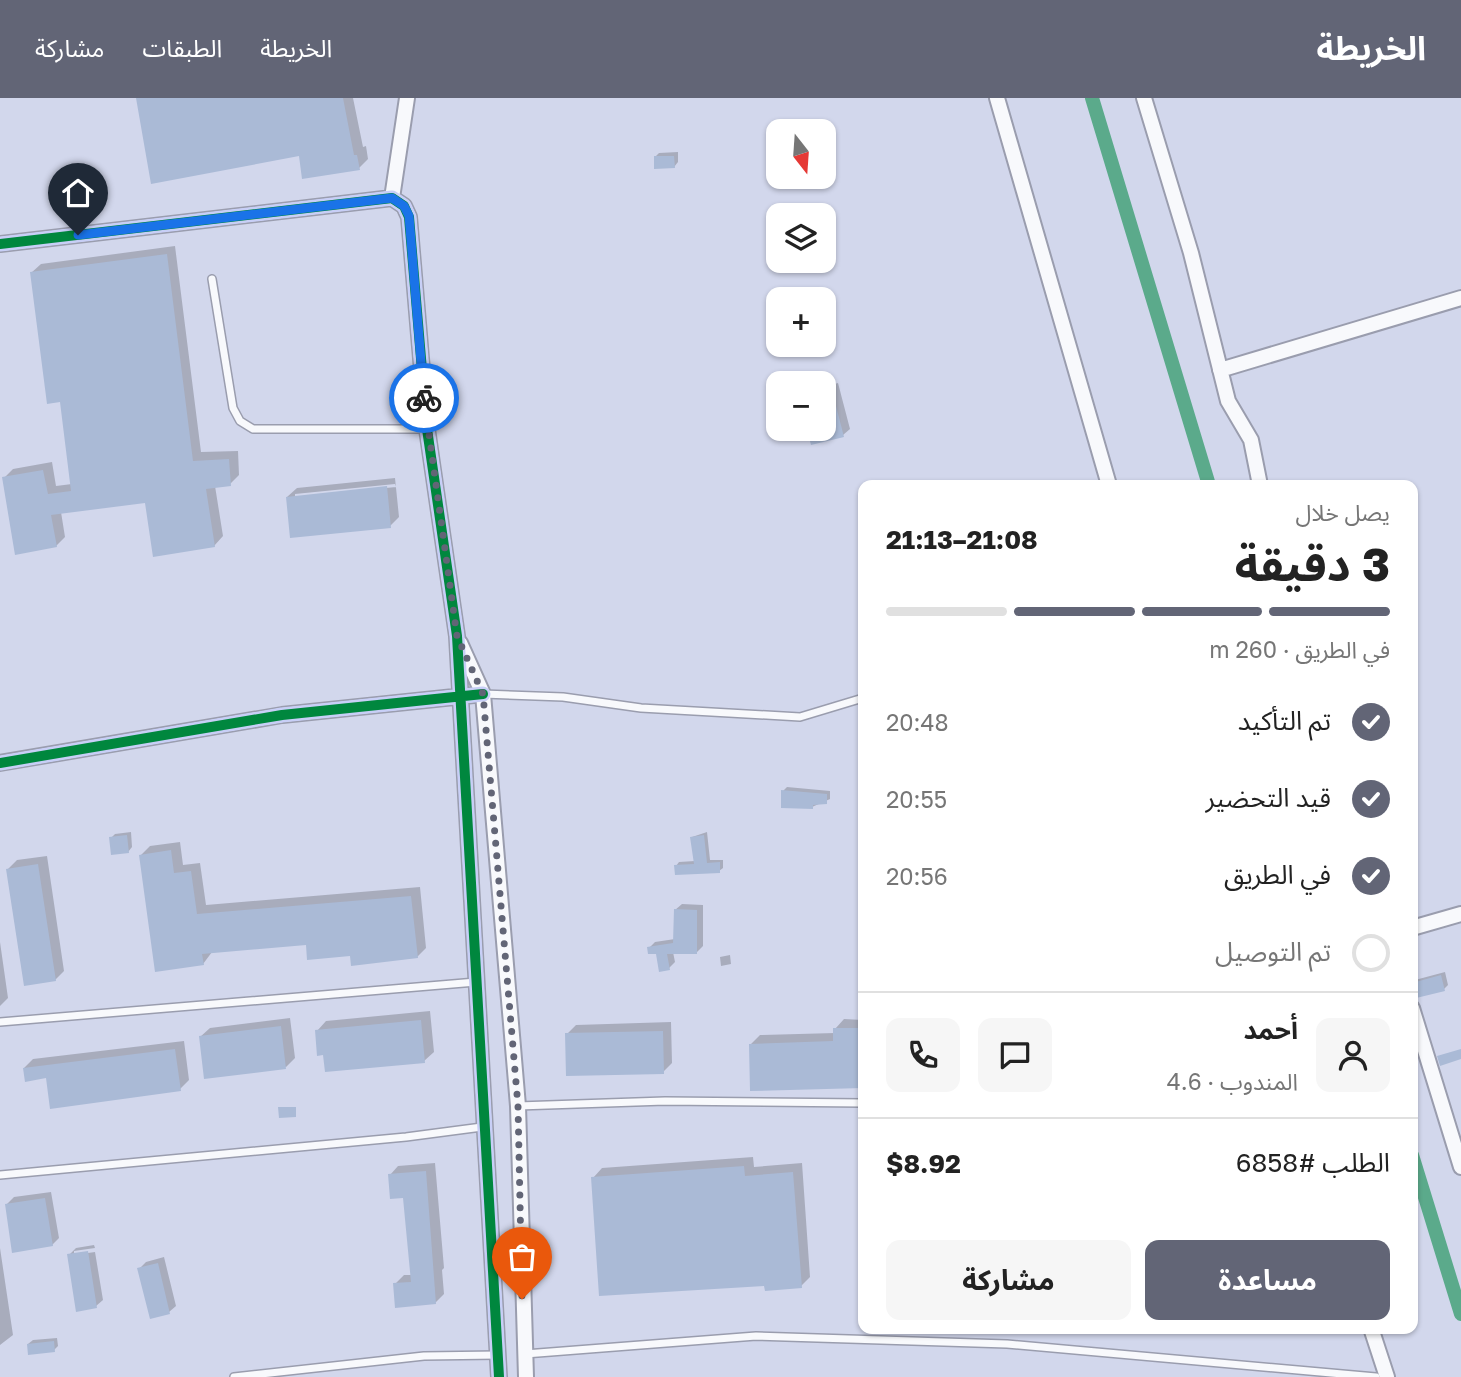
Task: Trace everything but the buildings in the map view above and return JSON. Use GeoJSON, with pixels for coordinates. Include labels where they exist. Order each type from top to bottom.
{"type":"FeatureCollection","features":[{"type":"Feature","properties":{"kind":"street"},"geometry":{"type":"LineString","coordinates":[[392,198],[407,98]]}},
{"type":"Feature","properties":{"kind":"street"},"geometry":{"type":"LineString","coordinates":[[997,98],[1108,480]]}},
{"type":"Feature","properties":{"kind":"street"},"geometry":{"type":"LineString","coordinates":[[1144,98],[1191,253],[1228,401],[1251,440],[1260,480]]}},
{"type":"Feature","properties":{"kind":"street"},"geometry":{"type":"LineString","coordinates":[[0,244],[392,198],[404,206],[409,216],[427,429],[457,636],[477,982],[482,1127],[499,1377]]}},
{"type":"Feature","properties":{"kind":"street"},"geometry":{"type":"LineString","coordinates":[[1220,370],[1461,298]]}},
{"type":"Feature","properties":{"kind":"street"},"geometry":{"type":"LineString","coordinates":[[457,636],[483,694],[518,1106],[526,1377]]}},
{"type":"Feature","properties":{"kind":"street"},"geometry":{"type":"LineString","coordinates":[[0,763],[282,715],[483,694]]}},
{"type":"Feature","properties":{"kind":"street"},"geometry":{"type":"LineString","coordinates":[[463,753],[487,748]]}},
{"type":"Feature","properties":{"kind":"street"},"geometry":{"type":"LineString","coordinates":[[469,854],[496,852]]}},
{"type":"Feature","properties":{"kind":"street"},"geometry":{"type":"LineString","coordinates":[[1418,926],[1461,914]]}},
{"type":"Feature","properties":{"kind":"street"},"geometry":{"type":"LineString","coordinates":[[1418,1027],[1461,1167]]}},
{"type":"Feature","properties":{"kind":"street"},"geometry":{"type":"LineString","coordinates":[[1373,1334],[1387,1377]]}},
{"type":"Feature","properties":{"kind":"street"},"geometry":{"type":"LineString","coordinates":[[498,1355],[524,1354]]}},
{"type":"Feature","properties":{"kind":"lane"},"geometry":{"type":"LineString","coordinates":[[212,279],[233,408],[240,421],[253,429],[427,429]]}},
{"type":"Feature","properties":{"kind":"lane"},"geometry":{"type":"LineString","coordinates":[[483,694],[563,697],[641,708],[800,717],[858,700]]}},
{"type":"Feature","properties":{"kind":"lane"},"geometry":{"type":"LineString","coordinates":[[0,1022],[477,982]]}},
{"type":"Feature","properties":{"kind":"lane"},"geometry":{"type":"LineString","coordinates":[[518,1106],[665,1101],[858,1103]]}},
{"type":"Feature","properties":{"kind":"lane"},"geometry":{"type":"LineString","coordinates":[[0,1175],[406,1138],[482,1127]]}},
{"type":"Feature","properties":{"kind":"lane"},"geometry":{"type":"LineString","coordinates":[[524,1354],[755,1336],[1007,1344],[1376,1377]]}},
{"type":"Feature","properties":{"kind":"lane"},"geometry":{"type":"LineString","coordinates":[[234,1377],[424,1356],[498,1355]]}},
{"type":"Feature","properties":{"kind":"waterway"},"geometry":{"type":"LineString","coordinates":[[1092,98],[1207,480]]}},
{"type":"Feature","properties":{"kind":"waterway"},"geometry":{"type":"LineString","coordinates":[[1418,1174],[1461,1314]]}},
{"type":"Feature","properties":{"kind":"cycle path"},"geometry":{"type":"LineString","coordinates":[[0,244],[392,198],[404,206],[409,217],[427,429],[457,636],[499,1377]]}},
{"type":"Feature","properties":{"kind":"cycle path"},"geometry":{"type":"LineString","coordinates":[[0,763],[282,715],[483,694]]}},
{"type":"Feature","properties":{"kind":"way so far"},"geometry":{"type":"LineString","coordinates":[[424,398],[457,636],[483,694],[518,1106],[522,1299]]}},
{"type":"Feature","properties":{"kind":"route"},"geometry":{"type":"LineString","coordinates":[[78,235],[392,198],[404,206],[409,216],[424,398]]}}]}
